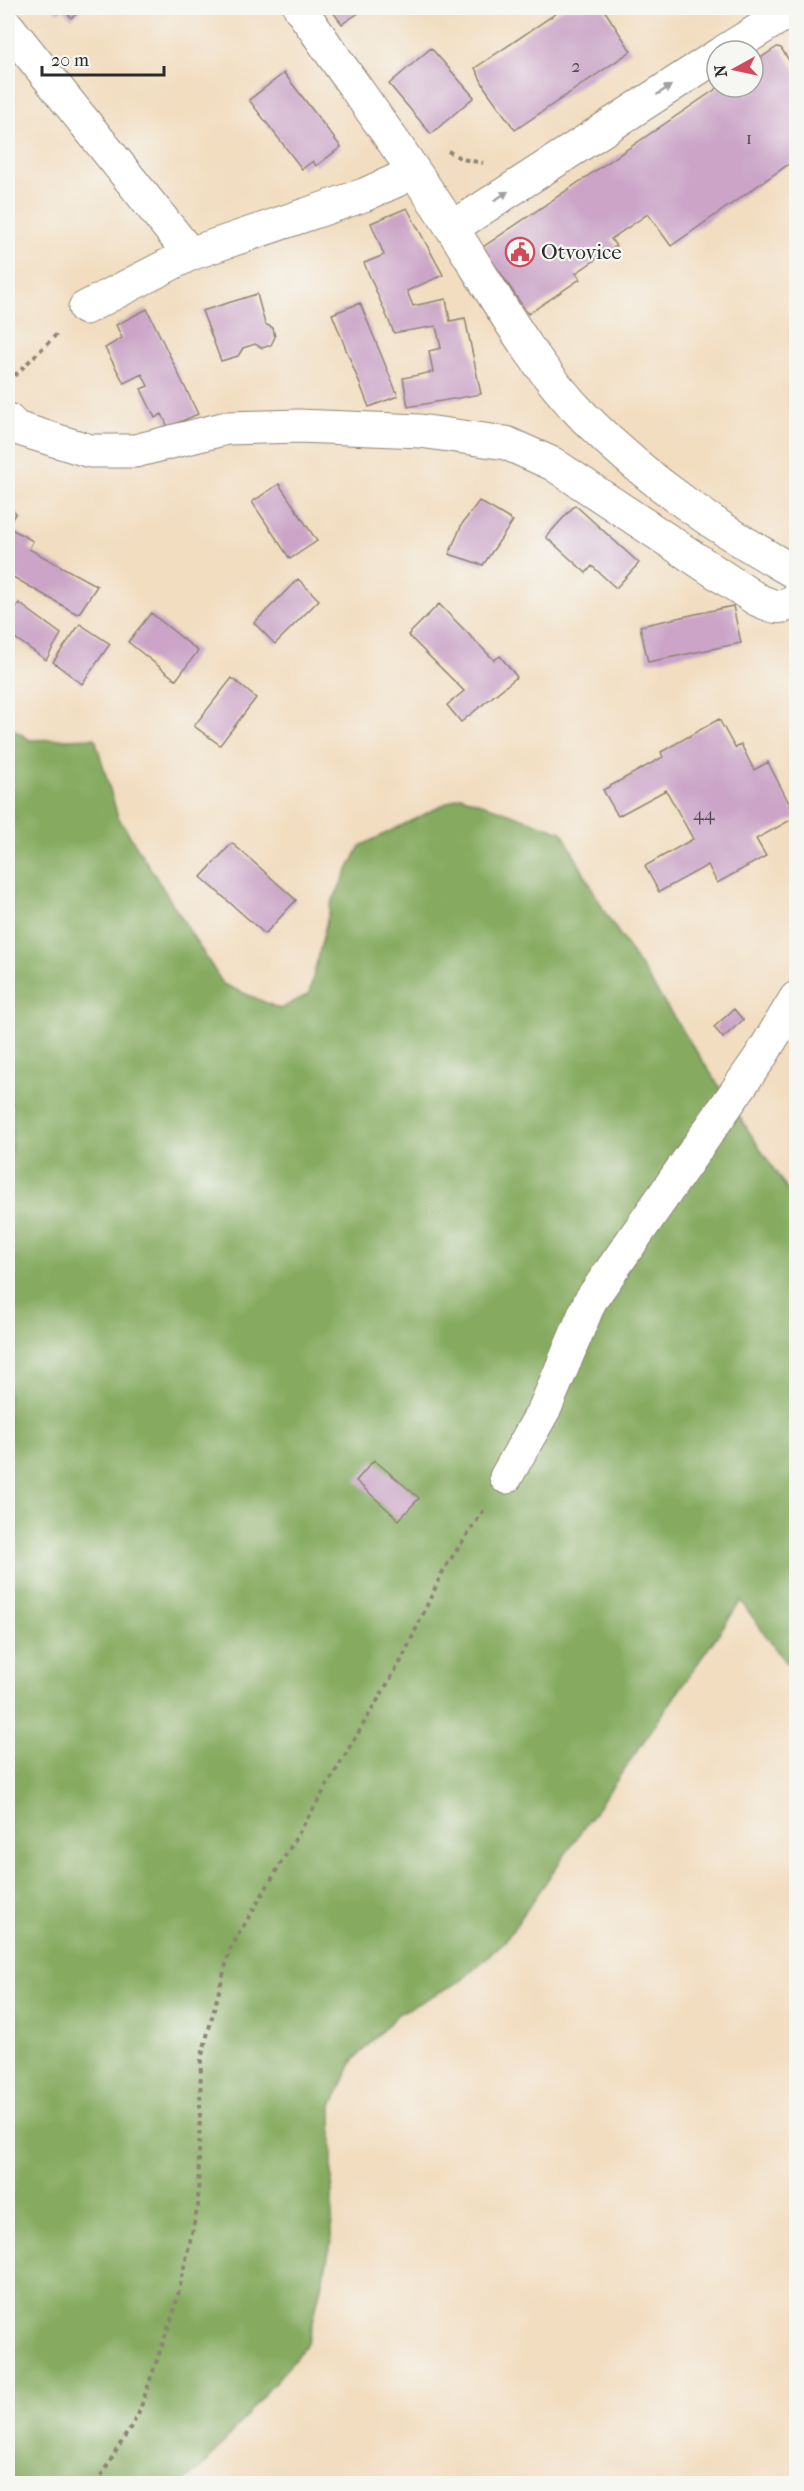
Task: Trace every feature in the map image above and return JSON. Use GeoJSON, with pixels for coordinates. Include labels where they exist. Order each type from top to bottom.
{"type":"FeatureCollection","features":[{"type":"Feature","properties":{"kind":"street"},"geometry":{"type":"LineString","coordinates":[[300,8],[452,228],[517,334],[549,377],[622,454],[663,489],[706,520],[796,573]]}},
{"type":"Feature","properties":{"kind":"street"},"geometry":{"type":"LineString","coordinates":[[744,39],[794,8]]}},
{"type":"Feature","properties":{"kind":"street"},"geometry":{"type":"LineString","coordinates":[[8,27],[190,254]]}},
{"type":"Feature","properties":{"kind":"street"},"geometry":{"type":"LineString","coordinates":[[452,228],[705,64]]}},
{"type":"Feature","properties":{"kind":"street"},"geometry":{"type":"LineString","coordinates":[[85,308],[190,254],[364,195],[413,173]]}},
{"type":"Feature","properties":{"kind":"street"},"geometry":{"type":"LineString","coordinates":[[8,420],[16,428],[90,451],[135,451],[227,428],[298,426],[420,431],[506,442],[553,464],[756,599],[776,608],[787,607],[796,599]]}},
{"type":"Feature","properties":{"kind":"street"},"geometry":{"type":"LineString","coordinates":[[506,1477],[545,1408],[590,1301],[761,1056],[796,998]]}},
{"type":"Feature","properties":{"kind":"path"},"geometry":{"type":"LineString","coordinates":[[8,382],[85,308]]}},
{"type":"Feature","properties":{"kind":"path"},"geometry":{"type":"LineString","coordinates":[[96,2484],[138,2415],[174,2308],[198,2206],[201,2059],[230,1949],[402,1659],[444,1569],[506,1477]]}},
{"type":"Feature","properties":{"kind":"green space"},"geometry":{"type":"Polygon","coordinates":[[[8,726],[30,740],[95,738],[118,817],[223,984],[280,1009],[309,994],[331,904],[360,846],[461,796],[562,832],[606,914],[796,1203],[796,1671],[785,1662],[741,1601],[505,1941],[461,1981],[398,2014],[353,2061],[332,2106],[332,2239],[308,2343],[208,2461],[182,2483],[8,2483],[8,1206],[13,1108],[8,1099],[8,726]]]}},
{"type":"Feature","properties":{"kind":"building"},"geometry":{"type":"Polygon","coordinates":[[[53,8],[63,8],[58,13],[53,8]]]}},
{"type":"Feature","properties":{"kind":"building"},"geometry":{"type":"Polygon","coordinates":[[[63,8],[85,8],[71,18],[63,8]]]}},
{"type":"Feature","properties":{"kind":"building"},"geometry":{"type":"Polygon","coordinates":[[[330,8],[366,8],[342,24],[330,8]]]}},
{"type":"Feature","properties":{"kind":"building"},"geometry":{"type":"Polygon","coordinates":[[[564,8],[603,8],[631,51],[515,130],[485,88],[475,68],[564,8]]]}},
{"type":"Feature","properties":{"kind":"building"},"geometry":{"type":"Polygon","coordinates":[[[777,47],[781,48],[796,71],[796,159],[671,246],[648,214],[611,239],[616,246],[576,273],[580,279],[528,314],[483,247],[705,96],[705,99],[765,99],[765,55],[777,47]]]}},
{"type":"Feature","properties":{"kind":"building"},"geometry":{"type":"Polygon","coordinates":[[[431,48],[474,97],[431,134],[389,84],[431,48]]]}},
{"type":"Feature","properties":{"kind":"building"},"geometry":{"type":"Polygon","coordinates":[[[284,73],[341,147],[316,166],[313,161],[302,169],[249,100],[284,73]]]}},
{"type":"Feature","properties":{"kind":"building"},"geometry":{"type":"Polygon","coordinates":[[[407,208],[443,275],[407,291],[413,306],[446,299],[450,321],[465,318],[481,394],[408,407],[403,378],[433,372],[429,351],[441,348],[436,326],[394,333],[364,263],[384,255],[371,223],[407,208]]]}},
{"type":"Feature","properties":{"kind":"building"},"geometry":{"type":"Polygon","coordinates":[[[257,294],[265,324],[273,328],[275,337],[271,345],[262,348],[255,344],[243,348],[238,356],[221,361],[202,311],[257,294]]]}},
{"type":"Feature","properties":{"kind":"building"},"geometry":{"type":"Polygon","coordinates":[[[360,303],[398,396],[369,407],[332,314],[360,303]]]}},
{"type":"Feature","properties":{"kind":"building"},"geometry":{"type":"Polygon","coordinates":[[[147,309],[198,414],[168,427],[162,414],[155,418],[141,389],[148,386],[142,374],[124,383],[105,348],[122,338],[116,325],[147,309]]]}},
{"type":"Feature","properties":{"kind":"building"},"geometry":{"type":"Polygon","coordinates":[[[279,484],[317,541],[290,559],[252,502],[279,484]]]}},
{"type":"Feature","properties":{"kind":"building"},"geometry":{"type":"Polygon","coordinates":[[[479,501],[513,521],[483,565],[449,554],[462,524],[479,501]]]}},
{"type":"Feature","properties":{"kind":"building"},"geometry":{"type":"Polygon","coordinates":[[[575,505],[639,563],[616,588],[592,566],[586,573],[546,537],[575,505]]]}},
{"type":"Feature","properties":{"kind":"building"},"geometry":{"type":"Polygon","coordinates":[[[8,507],[16,513],[8,525],[8,507]]]}},
{"type":"Feature","properties":{"kind":"building"},"geometry":{"type":"Polygon","coordinates":[[[8,527],[33,541],[29,549],[97,586],[80,612],[77,614],[8,574],[8,527]]]}},
{"type":"Feature","properties":{"kind":"building"},"geometry":{"type":"Polygon","coordinates":[[[298,579],[319,600],[275,644],[254,623],[298,579]]]}},
{"type":"Feature","properties":{"kind":"building"},"geometry":{"type":"Polygon","coordinates":[[[19,603],[61,634],[46,660],[8,633],[8,619],[19,603]]]}},
{"type":"Feature","properties":{"kind":"building"},"geometry":{"type":"Polygon","coordinates":[[[439,604],[494,660],[500,656],[517,677],[461,722],[447,705],[464,691],[408,635],[439,604]]]}},
{"type":"Feature","properties":{"kind":"building"},"geometry":{"type":"Polygon","coordinates":[[[733,606],[741,643],[648,662],[640,626],[733,606]]]}},
{"type":"Feature","properties":{"kind":"building"},"geometry":{"type":"Polygon","coordinates":[[[151,613],[198,651],[176,680],[128,642],[151,613]]]}},
{"type":"Feature","properties":{"kind":"building"},"geometry":{"type":"Polygon","coordinates":[[[80,624],[110,644],[82,684],[53,662],[80,624]]]}},
{"type":"Feature","properties":{"kind":"building"},"geometry":{"type":"Polygon","coordinates":[[[232,678],[256,698],[220,745],[194,726],[232,678]]]}},
{"type":"Feature","properties":{"kind":"building"},"geometry":{"type":"Polygon","coordinates":[[[719,719],[735,748],[741,744],[754,770],[768,762],[796,817],[756,839],[766,856],[717,883],[708,865],[659,892],[645,866],[693,839],[666,790],[618,816],[603,790],[663,757],[661,752],[719,719]]]}},
{"type":"Feature","properties":{"kind":"building"},"geometry":{"type":"Polygon","coordinates":[[[232,843],[296,900],[265,934],[201,877],[232,843]]]}},
{"type":"Feature","properties":{"kind":"building"},"geometry":{"type":"Polygon","coordinates":[[[734,1009],[743,1020],[723,1038],[714,1027],[734,1009]]]}},
{"type":"Feature","properties":{"kind":"building"},"geometry":{"type":"Polygon","coordinates":[[[374,1460],[419,1498],[399,1520],[356,1481],[374,1460]]]}},
{"type":"Feature","properties":{"kind":"place","name":"Otvovice"},"geometry":{"type":"Point","coordinates":[520,252]}}]}
